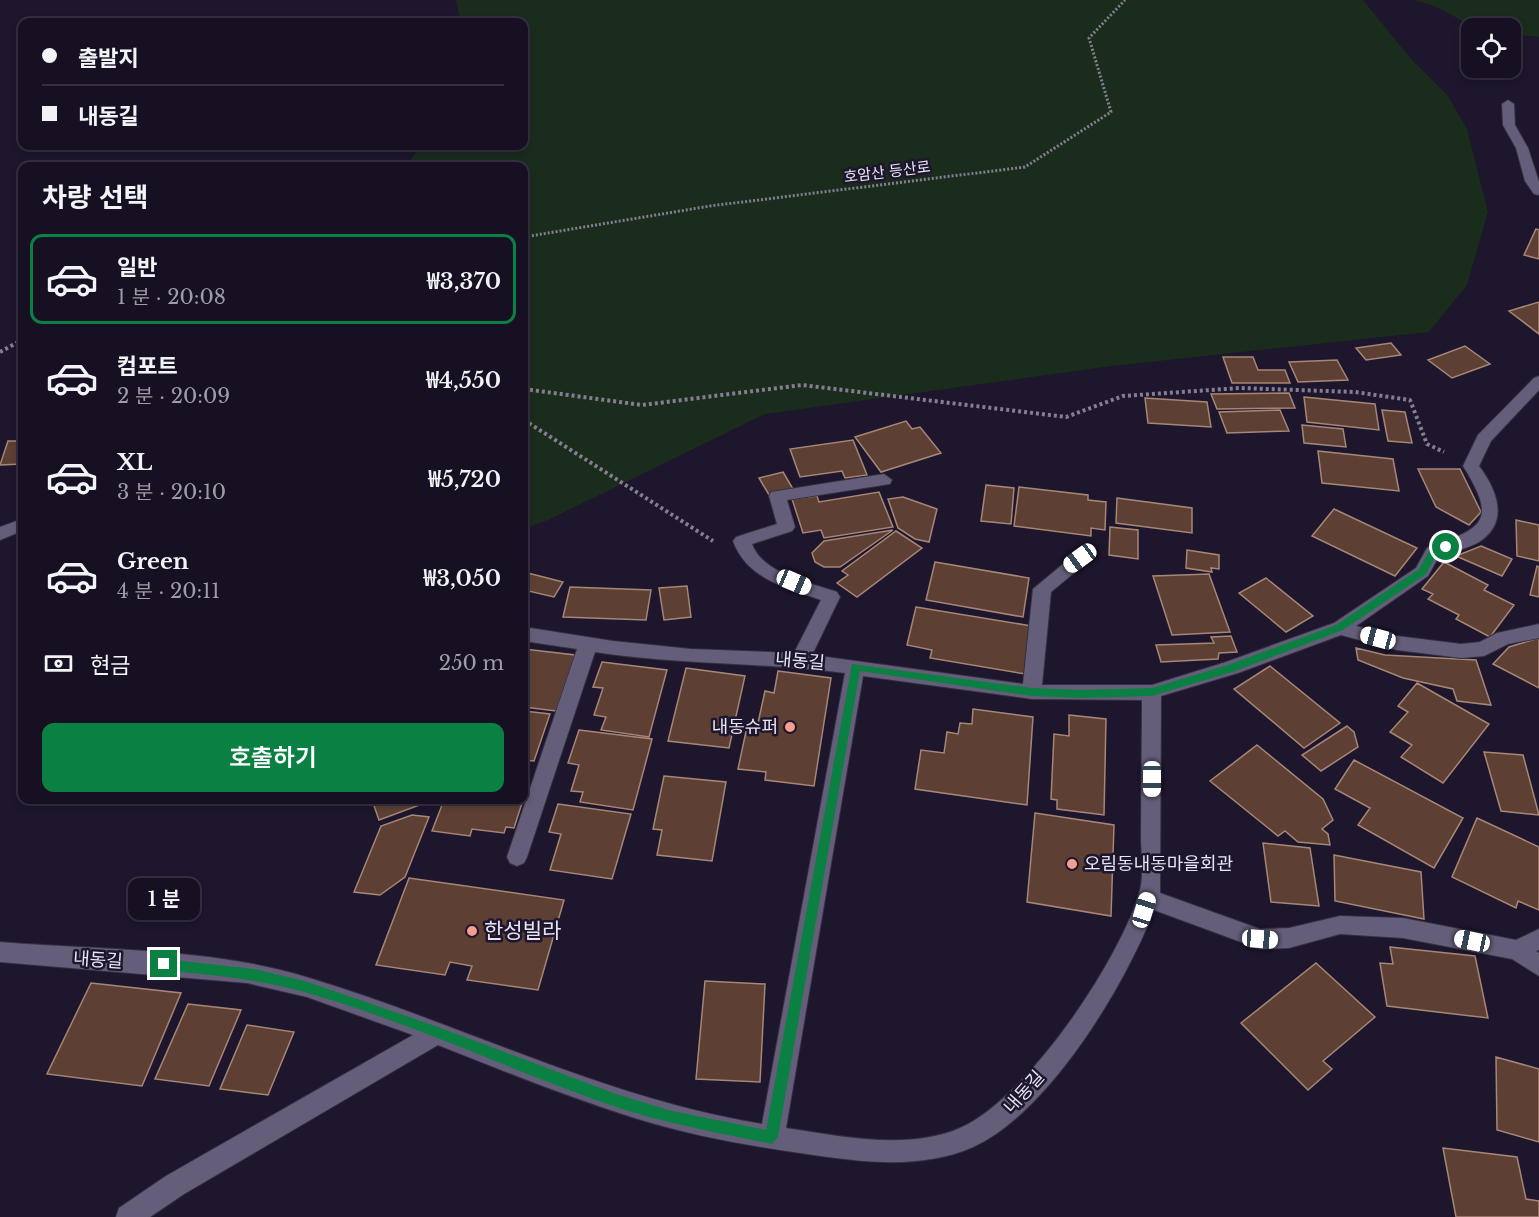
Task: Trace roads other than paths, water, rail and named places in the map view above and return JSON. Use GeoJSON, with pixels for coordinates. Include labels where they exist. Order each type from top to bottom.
{"type":"FeatureCollection","features":[{"type":"Feature","properties":{"kind":"street"},"geometry":{"type":"LineString","coordinates":[[1508,104],[1509,124],[1522,148],[1532,181],[1539,191]]}},
{"type":"Feature","properties":{"kind":"street"},"geometry":{"type":"LineString","coordinates":[[1152,692],[1231,668],[1340,628],[1422,572],[1433,552],[1475,536],[1486,524],[1492,504],[1486,485],[1471,466],[1484,439],[1539,381]]}},
{"type":"Feature","properties":{"kind":"street"},"geometry":{"type":"LineString","coordinates":[[800,660],[831,597],[757,566],[744,551],[742,541],[786,527],[777,496],[884,480]]}},
{"type":"Feature","properties":{"kind":"street"},"geometry":{"type":"LineString","coordinates":[[0,534],[18,527]]}},
{"type":"Feature","properties":{"kind":"street"},"geometry":{"type":"LineString","coordinates":[[1032,692],[1042,588],[1080,558]]}},
{"type":"Feature","properties":{"kind":"street"},"geometry":{"type":"LineString","coordinates":[[1340,628],[1397,643],[1461,651],[1484,649],[1503,638],[1539,631]]}},
{"type":"Feature","properties":{"kind":"street","name":"내동길"},"geometry":{"type":"LineString","coordinates":[[0,952],[211,968],[254,974],[305,986],[438,1033],[616,1101],[672,1117],[772,1137],[854,1150],[894,1151],[935,1146],[968,1137],[1002,1117],[1026,1092],[1073,1034],[1110,979],[1130,943],[1151,888],[1152,692],[1080,694],[1032,692],[800,660],[690,656],[528,635]]}},
{"type":"Feature","properties":{"kind":"street"},"geometry":{"type":"LineString","coordinates":[[517,857],[588,644]]}},
{"type":"Feature","properties":{"kind":"street"},"geometry":{"type":"LineString","coordinates":[[772,1137],[855,667]]}},
{"type":"Feature","properties":{"kind":"street"},"geometry":{"type":"LineString","coordinates":[[1148,898],[1241,934],[1260,939],[1289,938],[1320,928],[1362,924],[1404,928],[1517,950],[1539,966]]}},
{"type":"Feature","properties":{"kind":"street"},"geometry":{"type":"LineString","coordinates":[[1517,950],[1539,939]]}},
{"type":"Feature","properties":{"kind":"street"},"geometry":{"type":"LineString","coordinates":[[128,1217],[175,1185],[438,1033]]}},
{"type":"Feature","properties":{"kind":"place","name":"내동슈퍼"},"geometry":{"type":"Point","coordinates":[790,727]}},
{"type":"Feature","properties":{"kind":"place","name":"오림동내동마을회관"},"geometry":{"type":"Point","coordinates":[1072,864]}},
{"type":"Feature","properties":{"kind":"place","name":"한성빌라"},"geometry":{"type":"Point","coordinates":[472,931]}}]}
